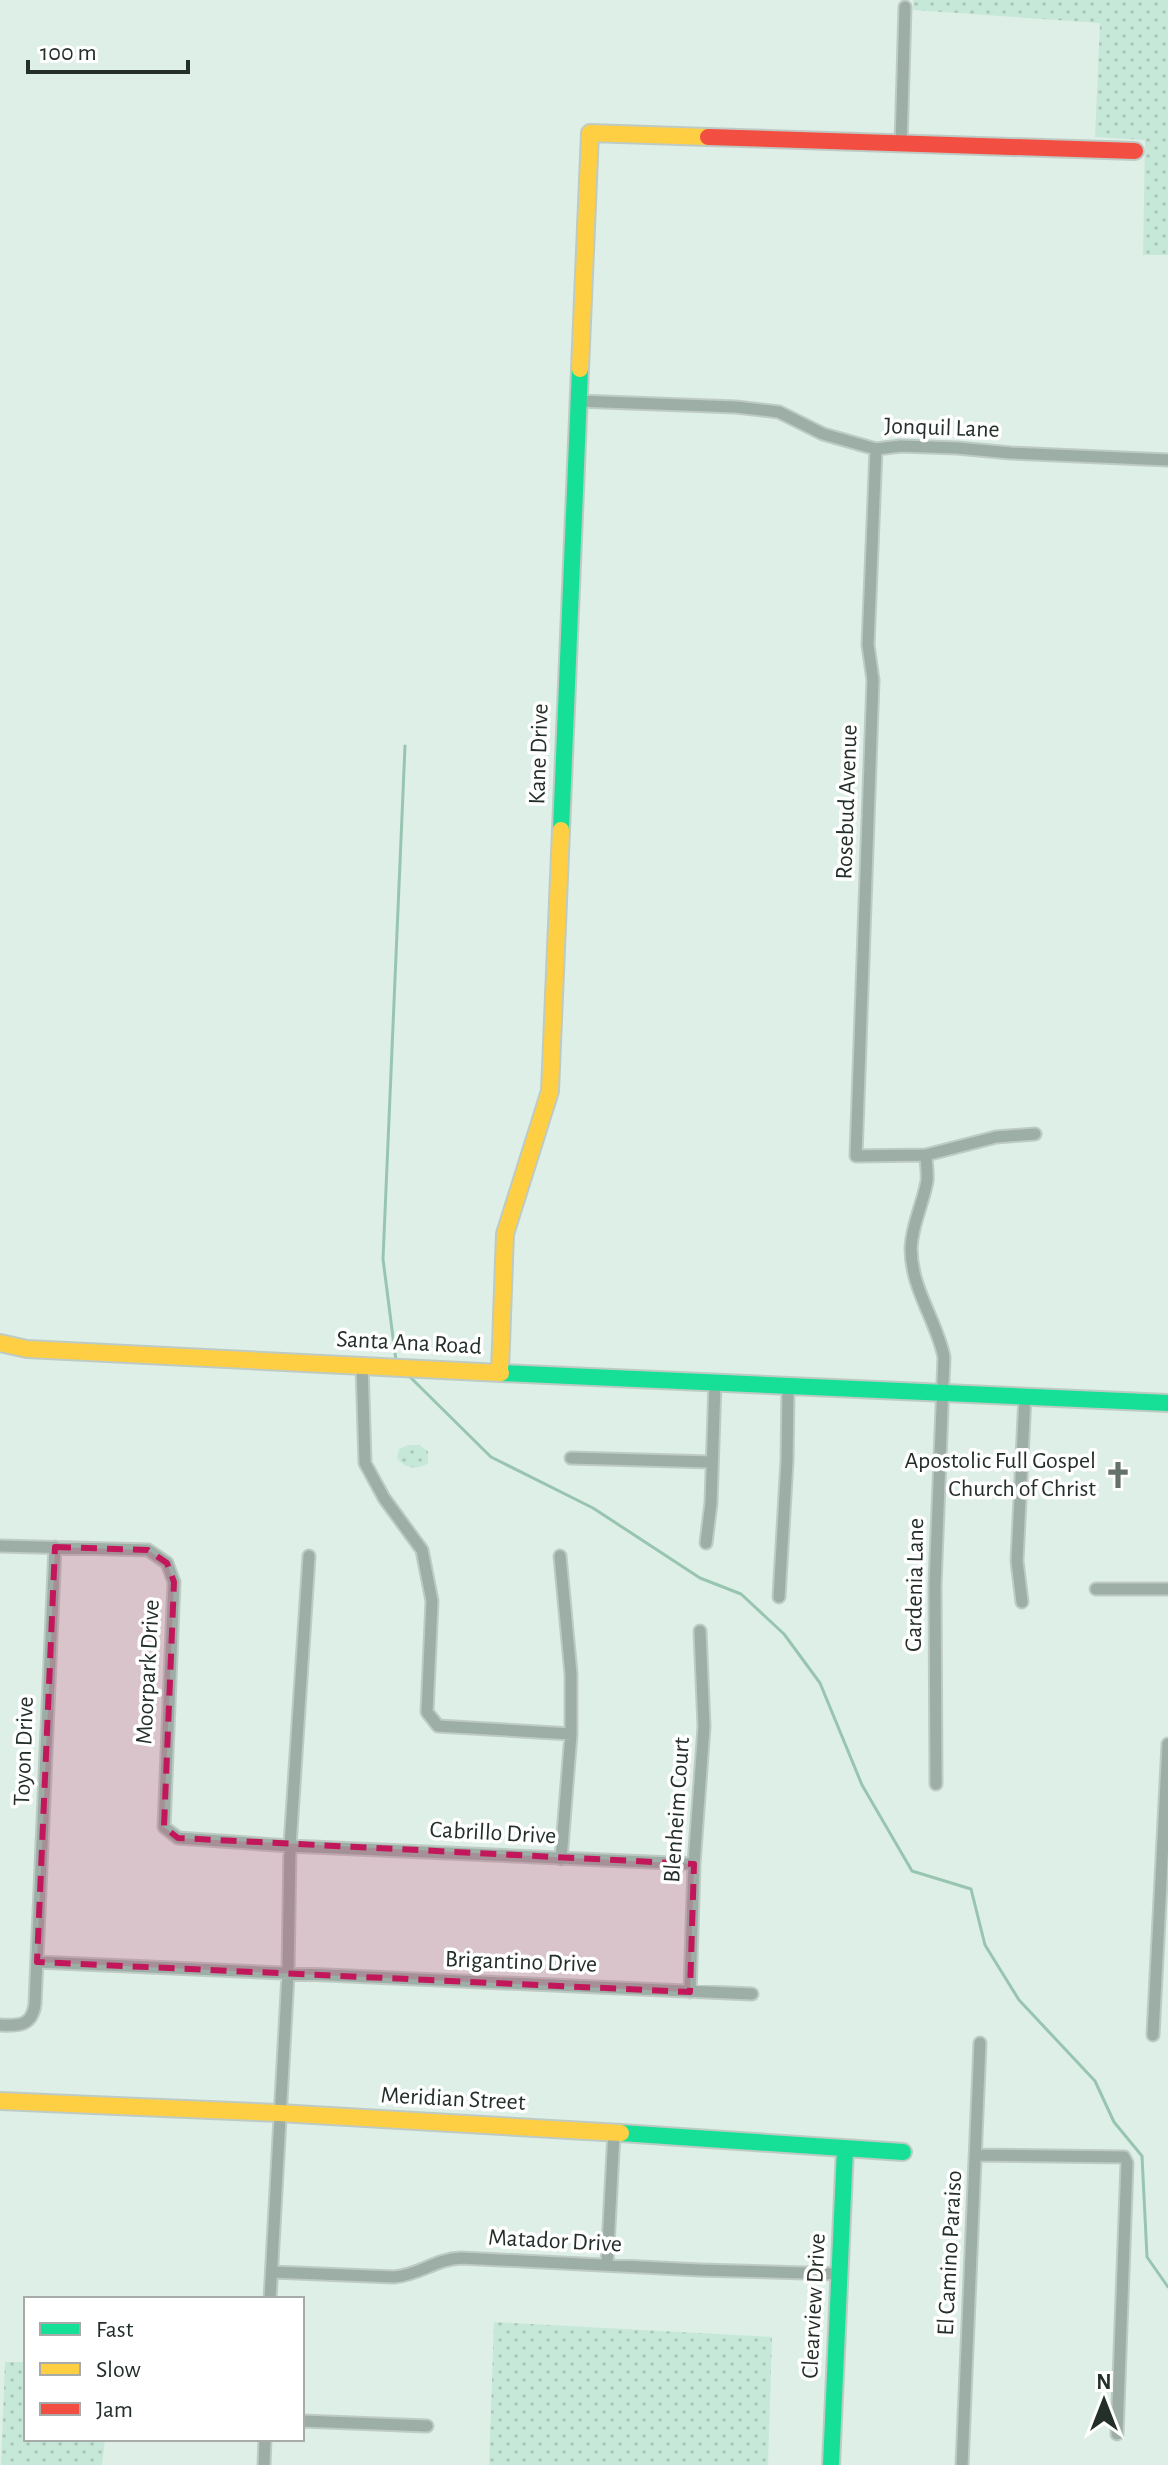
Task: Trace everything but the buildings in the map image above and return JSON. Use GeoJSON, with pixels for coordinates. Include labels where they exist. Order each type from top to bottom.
{"type":"FeatureCollection","features":[{"type":"Feature","properties":{"kind":"street"},"geometry":{"type":"LineString","coordinates":[[905,7],[901,144],[1135,151]]}},
{"type":"Feature","properties":{"kind":"street","name":"Kane Drive"},"geometry":{"type":"LineString","coordinates":[[500,1371],[505,1234],[550,1091],[590,133],[901,144]]}},
{"type":"Feature","properties":{"kind":"street","name":"Jonquil Lane"},"geometry":{"type":"LineString","coordinates":[[578,401],[736,407],[779,412],[823,434],[876,449],[901,446],[957,448],[1168,460]]}},
{"type":"Feature","properties":{"kind":"street","name":"Rosebud Avenue"},"geometry":{"type":"LineString","coordinates":[[876,449],[868,645],[873,680],[856,1156],[926,1155]]}},
{"type":"Feature","properties":{"kind":"street"},"geometry":{"type":"LineString","coordinates":[[926,1155],[996,1137],[1035,1134]]}},
{"type":"Feature","properties":{"kind":"street","name":"Gardenia Lane"},"geometry":{"type":"LineString","coordinates":[[926,1155],[927,1180],[913,1230],[911,1250],[914,1278],[921,1301],[940,1339],[944,1357],[935,1585],[936,1784]]}},
{"type":"Feature","properties":{"kind":"street","name":"Santa Ana Road"},"geometry":{"type":"LineString","coordinates":[[0,1343],[27,1349],[1168,1403]]}},
{"type":"Feature","properties":{"kind":"street","name":"Santa Ana Road"},"geometry":{"type":"LineString","coordinates":[[0,1354],[27,1349]]}},
{"type":"Feature","properties":{"kind":"street"},"geometry":{"type":"LineString","coordinates":[[362,1365],[365,1463],[384,1498],[422,1550],[432,1601],[427,1712],[438,1726],[571,1734]]}},
{"type":"Feature","properties":{"kind":"street"},"geometry":{"type":"LineString","coordinates":[[706,1543],[711,1503],[715,1383]]}},
{"type":"Feature","properties":{"kind":"street"},"geometry":{"type":"LineString","coordinates":[[779,1597],[788,1387]]}},
{"type":"Feature","properties":{"kind":"street"},"geometry":{"type":"LineString","coordinates":[[1022,1602],[1017,1561],[1025,1396]]}},
{"type":"Feature","properties":{"kind":"street"},"geometry":{"type":"LineString","coordinates":[[571,1458],[711,1462]]}},
{"type":"Feature","properties":{"kind":"street","name":"Moorpark Drive"},"geometry":{"type":"LineString","coordinates":[[0,1546],[148,1550],[167,1563],[174,1582],[164,1827],[178,1838],[290,1846]]}},
{"type":"Feature","properties":{"kind":"street","name":"Toyon Drive"},"geometry":{"type":"LineString","coordinates":[[0,2025],[14,2026],[33,2016],[55,1547]]}},
{"type":"Feature","properties":{"kind":"street"},"geometry":{"type":"LineString","coordinates":[[270,2297],[288,1974],[290,1846],[309,1556]]}},
{"type":"Feature","properties":{"kind":"street"},"geometry":{"type":"LineString","coordinates":[[560,1556],[571,1674],[571,1734],[561,1859]]}},
{"type":"Feature","properties":{"kind":"street"},"geometry":{"type":"LineString","coordinates":[[1096,1589],[1168,1589]]}},
{"type":"Feature","properties":{"kind":"street","name":"Blenheim Court"},"geometry":{"type":"LineString","coordinates":[[690,1992],[694,1864],[704,1727],[700,1631]]}},
{"type":"Feature","properties":{"kind":"street"},"geometry":{"type":"LineString","coordinates":[[1153,2035],[1168,1744]]}},
{"type":"Feature","properties":{"kind":"street","name":"Cabrillo Drive"},"geometry":{"type":"LineString","coordinates":[[290,1846],[694,1864]]}},
{"type":"Feature","properties":{"kind":"street","name":"Brigantino Drive"},"geometry":{"type":"LineString","coordinates":[[37,1962],[752,1994]]}},
{"type":"Feature","properties":{"kind":"street","name":"El Camino Paraiso"},"geometry":{"type":"LineString","coordinates":[[962,2465],[980,2043]]}},
{"type":"Feature","properties":{"kind":"street","name":"Meridian Street"},"geometry":{"type":"LineString","coordinates":[[0,2101],[279,2113],[903,2152]]}},
{"type":"Feature","properties":{"kind":"street"},"geometry":{"type":"LineString","coordinates":[[607,2265],[614,2132]]}},
{"type":"Feature","properties":{"kind":"street","name":"Clearview Drive"},"geometry":{"type":"LineString","coordinates":[[831,2465],[845,2149]]}},
{"type":"Feature","properties":{"kind":"street"},"geometry":{"type":"LineString","coordinates":[[977,2155],[1123,2158],[1127,2163],[1117,2434]]}},
{"type":"Feature","properties":{"kind":"street","name":"Matador Drive"},"geometry":{"type":"LineString","coordinates":[[272,2272],[394,2277],[412,2275],[440,2260],[461,2258],[840,2274]]}},
{"type":"Feature","properties":{"kind":"street"},"geometry":{"type":"LineString","coordinates":[[304,2421],[427,2426]]}},
{"type":"Feature","properties":{"kind":"street"},"geometry":{"type":"LineString","coordinates":[[264,2465],[265,2441]]}},
{"type":"Feature","properties":{"kind":"highlighted area"},"geometry":{"type":"Polygon","coordinates":[[[55,1547],[148,1550],[167,1563],[174,1582],[164,1827],[178,1838],[694,1864],[690,1992],[37,1962],[55,1547]]]}},
{"type":"Feature","properties":{"kind":"green space"},"geometry":{"type":"Polygon","coordinates":[[[913,0],[1168,0],[1168,255],[1143,255],[1145,140],[1095,137],[1100,23],[913,10],[913,0]]]}},
{"type":"Feature","properties":{"kind":"green space"},"geometry":{"type":"Polygon","coordinates":[[[419,1445],[428,1451],[428,1463],[411,1467],[400,1462],[397,1458],[399,1449],[419,1445]]]}},
{"type":"Feature","properties":{"kind":"green space"},"geometry":{"type":"Polygon","coordinates":[[[494,2322],[772,2337],[768,2465],[489,2465],[494,2322]]]}},
{"type":"Feature","properties":{"kind":"green space"},"geometry":{"type":"Polygon","coordinates":[[[5,2362],[24,2362],[24,2441],[105,2441],[102,2465],[1,2465],[5,2362]]]}},
{"type":"Feature","properties":{"kind":"waterway"},"geometry":{"type":"LineString","coordinates":[[396,1361],[383,1259],[405,746]]}},
{"type":"Feature","properties":{"kind":"waterway"},"geometry":{"type":"LineString","coordinates":[[409,1376],[491,1457],[593,1508],[700,1578],[741,1594],[784,1634],[820,1683],[862,1785],[912,1871],[971,1889],[985,1945],[1019,2000],[1095,2081],[1114,2122],[1142,2156],[1147,2257],[1168,2287]]}},
{"type":"Feature","properties":{"kind":"traffic: fast"},"geometry":{"type":"LineString","coordinates":[[561,830],[580,369]]}},
{"type":"Feature","properties":{"kind":"traffic: fast"},"geometry":{"type":"LineString","coordinates":[[501,1373],[1168,1403]]}},
{"type":"Feature","properties":{"kind":"traffic: fast"},"geometry":{"type":"LineString","coordinates":[[621,2133],[903,2152]]}},
{"type":"Feature","properties":{"kind":"traffic: fast"},"geometry":{"type":"LineString","coordinates":[[831,2465],[845,2149]]}},
{"type":"Feature","properties":{"kind":"traffic: slow"},"geometry":{"type":"LineString","coordinates":[[580,369],[590,133],[708,137]]}},
{"type":"Feature","properties":{"kind":"traffic: slow"},"geometry":{"type":"LineString","coordinates":[[500,1371],[505,1234],[550,1091],[561,830]]}},
{"type":"Feature","properties":{"kind":"traffic: slow"},"geometry":{"type":"LineString","coordinates":[[0,1343],[27,1349],[501,1373]]}},
{"type":"Feature","properties":{"kind":"traffic: slow"},"geometry":{"type":"LineString","coordinates":[[0,2101],[621,2133]]}},
{"type":"Feature","properties":{"kind":"traffic: jam"},"geometry":{"type":"LineString","coordinates":[[708,137],[1135,151]]}},
{"type":"Feature","properties":{"kind":"place","name":"Apostolic Full Gospel Church of Christ"},"geometry":{"type":"Point","coordinates":[1118,1475]}}]}
